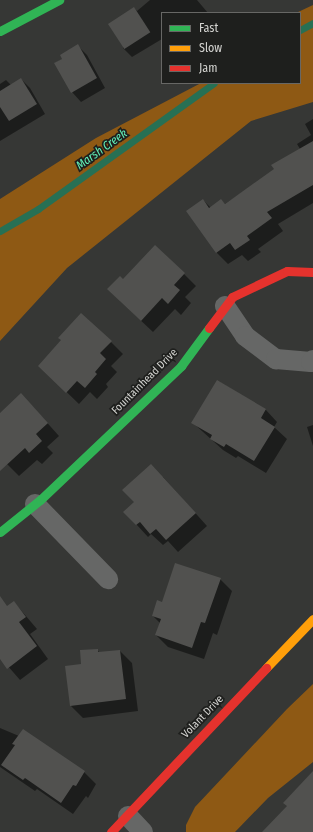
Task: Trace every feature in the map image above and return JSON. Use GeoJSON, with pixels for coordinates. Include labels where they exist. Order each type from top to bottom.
{"type":"FeatureCollection","features":[{"type":"Feature","properties":{"kind":"street"},"geometry":{"type":"LineString","coordinates":[[0,31],[59,0]]}},
{"type":"Feature","properties":{"kind":"street","name":"Fountainhead Drive"},"geometry":{"type":"LineString","coordinates":[[0,532],[35,504],[181,366],[232,297],[287,270],[313,272]]}},
{"type":"Feature","properties":{"kind":"street"},"geometry":{"type":"LineString","coordinates":[[225,306],[245,336],[276,359],[311,362],[313,360]]}},
{"type":"Feature","properties":{"kind":"street"},"geometry":{"type":"LineString","coordinates":[[35,504],[108,579]]}},
{"type":"Feature","properties":{"kind":"street","name":"Volant Drive"},"geometry":{"type":"LineString","coordinates":[[111,832],[128,816],[313,619]]}},
{"type":"Feature","properties":{"kind":"street"},"geometry":{"type":"LineString","coordinates":[[128,816],[143,832]]}},
{"type":"Feature","properties":{"kind":"shaded area"},"geometry":{"type":"Polygon","coordinates":[[[313,5],[313,102],[251,121],[67,268],[0,341],[0,199],[96,138],[199,84],[301,84],[301,12],[298,12],[313,5]]]}},
{"type":"Feature","properties":{"kind":"shaded area"},"geometry":{"type":"Polygon","coordinates":[[[313,684],[313,762],[268,798],[235,832],[186,832],[186,825],[195,807],[287,709],[313,684]]]}},
{"type":"Feature","properties":{"kind":"building"},"geometry":{"type":"Polygon","coordinates":[[[134,7],[150,32],[124,49],[108,24],[134,7]]]}},
{"type":"Feature","properties":{"kind":"building"},"geometry":{"type":"Polygon","coordinates":[[[78,44],[97,78],[71,93],[54,63],[62,59],[60,55],[78,44]]]}},
{"type":"Feature","properties":{"kind":"building"},"geometry":{"type":"Polygon","coordinates":[[[21,78],[37,104],[9,121],[0,107],[0,91],[21,78]]]}},
{"type":"Feature","properties":{"kind":"building"},"geometry":{"type":"Polygon","coordinates":[[[313,141],[313,185],[267,212],[272,218],[247,236],[250,240],[235,250],[230,243],[216,253],[186,211],[203,199],[209,208],[221,199],[225,204],[274,169],[271,165],[313,141]]]}},
{"type":"Feature","properties":{"kind":"building"},"geometry":{"type":"Polygon","coordinates":[[[155,245],[185,273],[174,285],[180,290],[168,304],[162,298],[141,321],[107,289],[120,276],[123,279],[155,245]]]}},
{"type":"Feature","properties":{"kind":"building"},"geometry":{"type":"Polygon","coordinates":[[[81,313],[112,341],[100,353],[106,359],[95,372],[97,374],[85,388],[77,381],[66,393],[38,366],[61,340],[58,338],[81,313]]]}},
{"type":"Feature","properties":{"kind":"building"},"geometry":{"type":"Polygon","coordinates":[[[217,380],[266,409],[261,418],[275,427],[254,461],[226,444],[224,447],[210,439],[212,435],[191,423],[217,380]]]}},
{"type":"Feature","properties":{"kind":"building"},"geometry":{"type":"Polygon","coordinates":[[[21,393],[48,423],[36,434],[42,441],[29,453],[25,448],[0,471],[0,413],[21,393]]]}},
{"type":"Feature","properties":{"kind":"building"},"geometry":{"type":"Polygon","coordinates":[[[151,464],[196,513],[166,540],[156,529],[150,534],[140,522],[136,525],[123,512],[134,502],[122,490],[151,464]]]}},
{"type":"Feature","properties":{"kind":"building"},"geometry":{"type":"Polygon","coordinates":[[[175,563],[221,578],[205,623],[201,622],[192,648],[155,635],[161,619],[152,616],[157,600],[162,602],[175,563]]]}},
{"type":"Feature","properties":{"kind":"building"},"geometry":{"type":"Polygon","coordinates":[[[0,596],[7,606],[14,601],[26,617],[19,622],[37,646],[7,669],[0,659],[0,596]]]}},
{"type":"Feature","properties":{"kind":"building"},"geometry":{"type":"Polygon","coordinates":[[[98,649],[98,652],[120,650],[126,699],[70,706],[65,666],[81,664],[80,650],[98,649]]]}},
{"type":"Feature","properties":{"kind":"building"},"geometry":{"type":"Polygon","coordinates":[[[23,729],[85,771],[76,786],[73,785],[61,803],[25,778],[23,780],[1,765],[15,745],[12,744],[23,729]]]}},
{"type":"Feature","properties":{"kind":"building"},"geometry":{"type":"Polygon","coordinates":[[[313,771],[313,832],[262,832],[287,806],[283,803],[313,771]]]}},
{"type":"Feature","properties":{"kind":"waterway","name":"Marsh Creek"},"geometry":{"type":"LineString","coordinates":[[301,29],[313,23]]}},
{"type":"Feature","properties":{"kind":"waterway","name":"Marsh Creek"},"geometry":{"type":"LineString","coordinates":[[0,231],[38,209],[213,84]]}},
{"type":"Feature","properties":{"kind":"traffic: fast"},"geometry":{"type":"LineString","coordinates":[[0,31],[59,0]]}},
{"type":"Feature","properties":{"kind":"traffic: fast"},"geometry":{"type":"LineString","coordinates":[[0,532],[40,500],[181,366],[209,328]]}},
{"type":"Feature","properties":{"kind":"traffic: slow"},"geometry":{"type":"LineString","coordinates":[[266,668],[313,619]]}},
{"type":"Feature","properties":{"kind":"traffic: jam"},"geometry":{"type":"LineString","coordinates":[[209,328],[232,297],[287,271],[313,272]]}},
{"type":"Feature","properties":{"kind":"traffic: jam"},"geometry":{"type":"LineString","coordinates":[[111,832],[266,668]]}}]}
